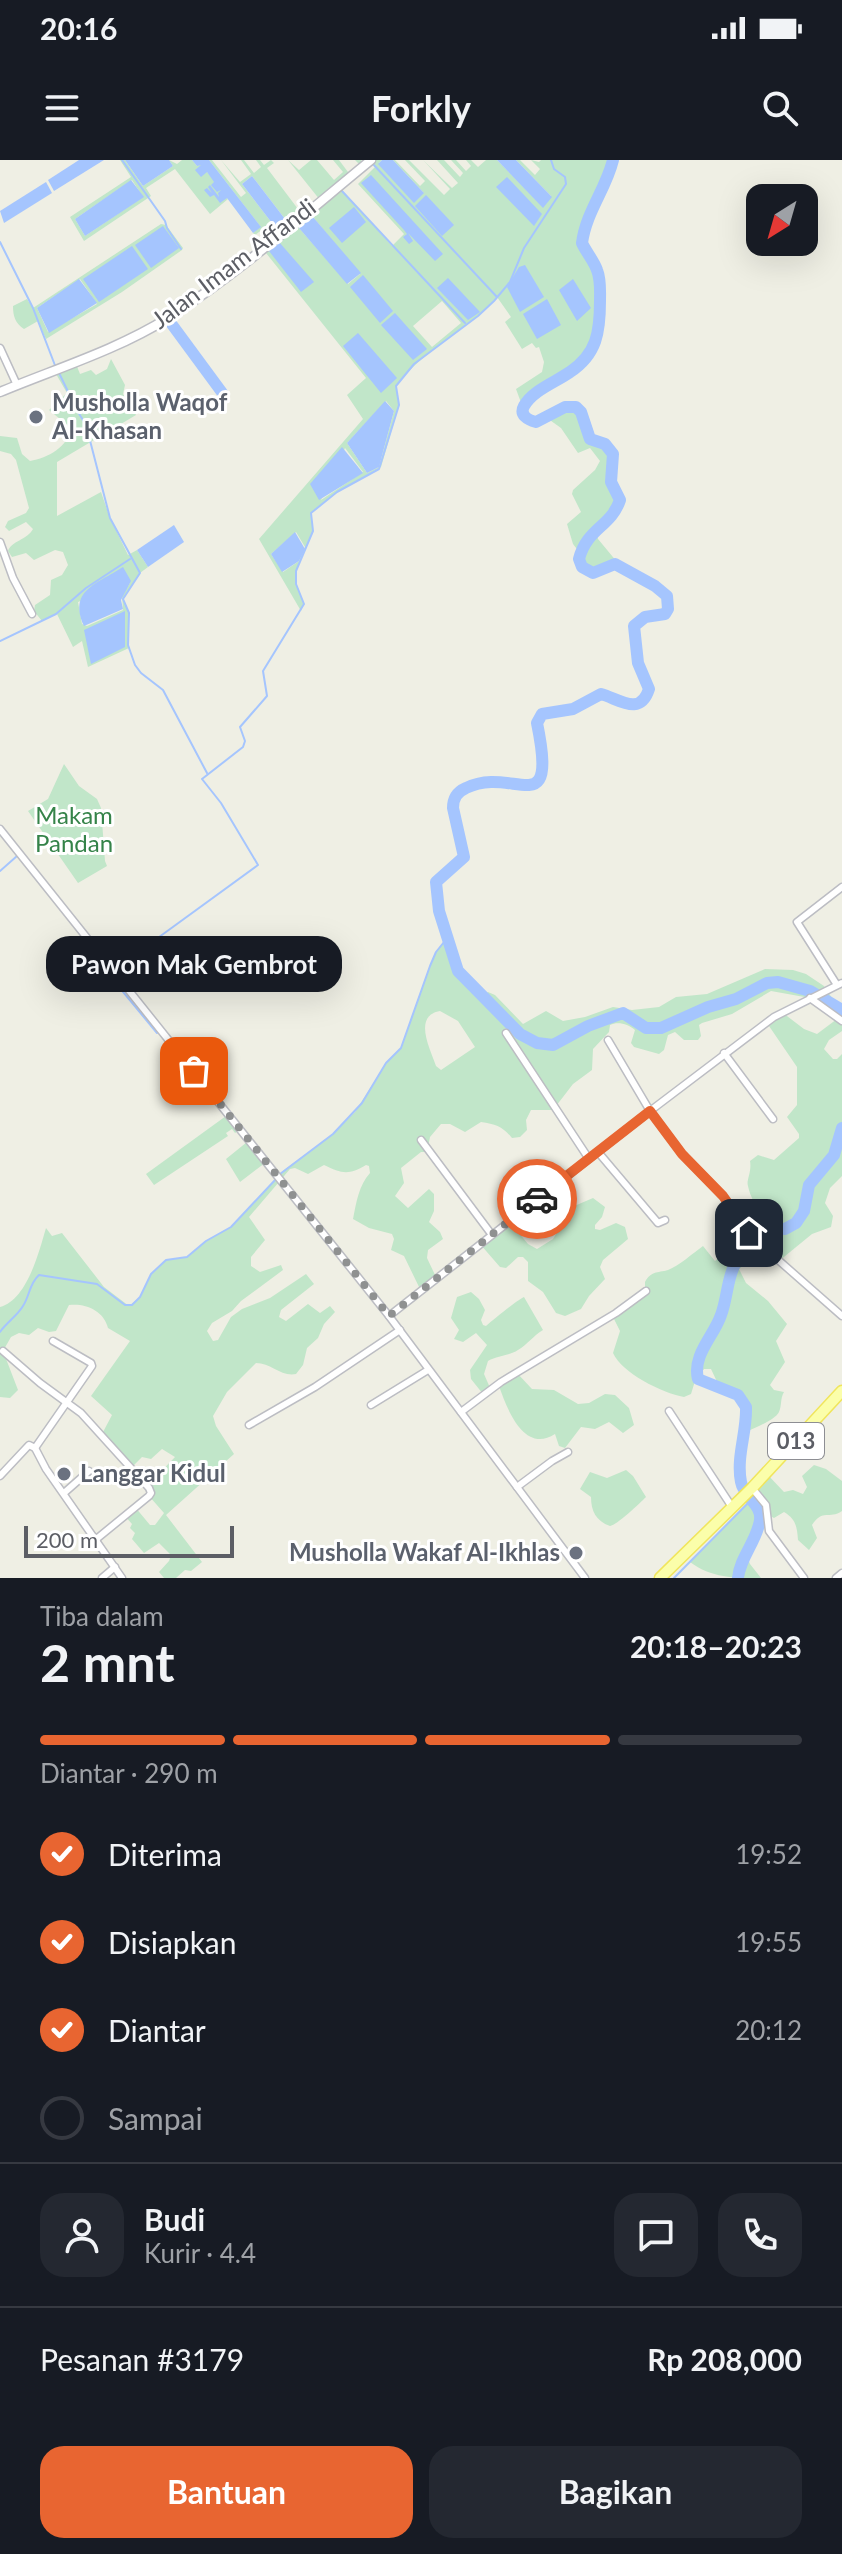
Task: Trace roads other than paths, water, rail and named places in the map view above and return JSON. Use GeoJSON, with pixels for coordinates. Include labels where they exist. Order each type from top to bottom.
{"type":"FeatureCollection","features":[{"type":"Feature","properties":{"kind":"main road","name":"013"},"geometry":{"type":"LineString","coordinates":[[660,1578],[841,1396]]}},
{"type":"Feature","properties":{"kind":"street","name":"Jalan Imam Affandi"},"geometry":{"type":"LineString","coordinates":[[0,392],[167,319],[371,160]]}},
{"type":"Feature","properties":{"kind":"street"},"geometry":{"type":"LineString","coordinates":[[0,348],[17,385]]}},
{"type":"Feature","properties":{"kind":"street"},"geometry":{"type":"LineString","coordinates":[[0,542],[13,578],[32,614]]}},
{"type":"Feature","properties":{"kind":"street"},"geometry":{"type":"LineString","coordinates":[[0,829],[227,1115],[279,1175],[400,1330],[585,1578]]}},
{"type":"Feature","properties":{"kind":"street"},"geometry":{"type":"LineString","coordinates":[[389,1316],[724,1053],[774,1017],[839,984],[797,922],[842,887]]}},
{"type":"Feature","properties":{"kind":"street"},"geometry":{"type":"LineString","coordinates":[[812,997],[842,1021]]}},
{"type":"Feature","properties":{"kind":"street"},"geometry":{"type":"LineString","coordinates":[[506,1033],[589,1159]]}},
{"type":"Feature","properties":{"kind":"street"},"geometry":{"type":"LineString","coordinates":[[608,1040],[650,1111],[682,1154],[723,1196],[749,1233],[842,1316]]}},
{"type":"Feature","properties":{"kind":"street"},"geometry":{"type":"LineString","coordinates":[[724,1053],[773,1119]]}},
{"type":"Feature","properties":{"kind":"street"},"geometry":{"type":"LineString","coordinates":[[421,1140],[492,1235]]}},
{"type":"Feature","properties":{"kind":"street"},"geometry":{"type":"LineString","coordinates":[[598,1152],[658,1223],[665,1220]]}},
{"type":"Feature","properties":{"kind":"street"},"geometry":{"type":"LineString","coordinates":[[461,1412],[501,1382],[616,1313],[646,1291]]}},
{"type":"Feature","properties":{"kind":"street"},"geometry":{"type":"LineString","coordinates":[[249,1425],[315,1387],[400,1330]]}},
{"type":"Feature","properties":{"kind":"street"},"geometry":{"type":"LineString","coordinates":[[35,1448],[89,1372],[91,1363],[53,1341]]}},
{"type":"Feature","properties":{"kind":"street"},"geometry":{"type":"LineString","coordinates":[[3,1351],[102,1434],[151,1493],[94,1541]]}},
{"type":"Feature","properties":{"kind":"street"},"geometry":{"type":"LineString","coordinates":[[371,1405],[428,1370]]}},
{"type":"Feature","properties":{"kind":"street"},"geometry":{"type":"LineString","coordinates":[[669,1411],[732,1507]]}},
{"type":"Feature","properties":{"kind":"street"},"geometry":{"type":"LineString","coordinates":[[0,1476],[29,1445],[35,1448],[94,1541],[122,1578]]}},
{"type":"Feature","properties":{"kind":"street"},"geometry":{"type":"LineString","coordinates":[[517,1487],[568,1452]]}},
{"type":"Feature","properties":{"kind":"street"},"geometry":{"type":"LineString","coordinates":[[64,1493],[89,1471]]}},
{"type":"Feature","properties":{"kind":"street"},"geometry":{"type":"LineString","coordinates":[[747,1492],[766,1505],[771,1536],[804,1578]]}},
{"type":"Feature","properties":{"kind":"street"},"geometry":{"type":"LineString","coordinates":[[102,1578],[115,1567]]}},
{"type":"Feature","properties":{"kind":"street"},"geometry":{"type":"LineString","coordinates":[[836,1578],[842,1573]]}},
{"type":"Feature","properties":{"kind":"water"},"geometry":{"type":"Polygon","coordinates":[[[79,160],[104,160],[54,191],[48,180],[79,160]]]}},
{"type":"Feature","properties":{"kind":"water"},"geometry":{"type":"Polygon","coordinates":[[[125,160],[169,160],[173,166],[143,186],[125,160]]]}},
{"type":"Feature","properties":{"kind":"water"},"geometry":{"type":"Polygon","coordinates":[[[192,160],[209,160],[261,227],[253,233],[227,198],[220,203],[214,195],[210,197],[204,190],[207,188],[212,193],[208,187],[210,185],[219,197],[221,190],[217,192],[211,185],[214,182],[207,172],[201,177],[195,170],[201,165],[197,166],[192,160]]]}},
{"type":"Feature","properties":{"kind":"water"},"geometry":{"type":"Polygon","coordinates":[[[382,160],[393,160],[424,193],[414,203],[378,164],[382,160]]]}},
{"type":"Feature","properties":{"kind":"water"},"geometry":{"type":"Polygon","coordinates":[[[497,160],[516,160],[552,197],[543,208],[497,160]]]}},
{"type":"Feature","properties":{"kind":"water"},"geometry":{"type":"Polygon","coordinates":[[[371,175],[443,254],[435,261],[408,233],[413,241],[409,244],[403,237],[407,234],[404,230],[361,183],[371,175]]]}},
{"type":"Feature","properties":{"kind":"water"},"geometry":{"type":"Polygon","coordinates":[[[252,176],[285,219],[275,227],[242,184],[252,176]]]}},
{"type":"Feature","properties":{"kind":"water"},"geometry":{"type":"Polygon","coordinates":[[[507,177],[542,214],[534,226],[496,187],[507,177]]]}},
{"type":"Feature","properties":{"kind":"water"},"geometry":{"type":"Polygon","coordinates":[[[131,180],[144,197],[85,236],[75,219],[131,180]]]}},
{"type":"Feature","properties":{"kind":"water"},"geometry":{"type":"Polygon","coordinates":[[[46,182],[52,193],[4,223],[0,211],[46,182]]]}},
{"type":"Feature","properties":{"kind":"water"},"geometry":{"type":"Polygon","coordinates":[[[426,195],[454,225],[442,236],[415,206],[426,195]]]}},
{"type":"Feature","properties":{"kind":"water"},"geometry":{"type":"Polygon","coordinates":[[[354,207],[366,222],[342,243],[329,228],[354,207]]]}},
{"type":"Feature","properties":{"kind":"water"},"geometry":{"type":"Polygon","coordinates":[[[313,217],[361,273],[347,284],[299,228],[313,217]]]}},
{"type":"Feature","properties":{"kind":"water"},"geometry":{"type":"Polygon","coordinates":[[[163,226],[179,248],[151,268],[135,245],[163,226]]]}},
{"type":"Feature","properties":{"kind":"water"},"geometry":{"type":"Polygon","coordinates":[[[279,242],[314,282],[301,292],[269,251],[279,242]]]}},
{"type":"Feature","properties":{"kind":"water"},"geometry":{"type":"Polygon","coordinates":[[[132,246],[148,269],[99,302],[83,279],[132,246]]]}},
{"type":"Feature","properties":{"kind":"water"},"geometry":{"type":"Polygon","coordinates":[[[525,265],[544,297],[520,312],[507,287],[519,267],[525,265]]]}},
{"type":"Feature","properties":{"kind":"water"},"geometry":{"type":"Polygon","coordinates":[[[363,275],[393,311],[380,323],[350,287],[363,275]]]}},
{"type":"Feature","properties":{"kind":"water"},"geometry":{"type":"Polygon","coordinates":[[[448,278],[480,312],[468,320],[437,288],[448,278]]]}},
{"type":"Feature","properties":{"kind":"water"},"geometry":{"type":"Polygon","coordinates":[[[79,279],[97,303],[49,333],[37,308],[79,279]]]}},
{"type":"Feature","properties":{"kind":"water"},"geometry":{"type":"Polygon","coordinates":[[[573,279],[591,308],[577,321],[559,290],[573,279]]]}},
{"type":"Feature","properties":{"kind":"water"},"geometry":{"type":"Polygon","coordinates":[[[547,299],[561,325],[537,339],[523,314],[547,299]]]}},
{"type":"Feature","properties":{"kind":"water"},"geometry":{"type":"Polygon","coordinates":[[[395,313],[427,349],[413,360],[381,325],[395,313]]]}},
{"type":"Feature","properties":{"kind":"water"},"geometry":{"type":"Polygon","coordinates":[[[175,319],[228,391],[219,398],[166,326],[175,319]]]}},
{"type":"Feature","properties":{"kind":"water"},"geometry":{"type":"Polygon","coordinates":[[[358,333],[397,378],[381,393],[343,346],[358,333]]]}},
{"type":"Feature","properties":{"kind":"water"},"geometry":{"type":"Polygon","coordinates":[[[385,401],[394,411],[379,467],[367,473],[347,443],[385,401]]]}},
{"type":"Feature","properties":{"kind":"water"},"geometry":{"type":"Polygon","coordinates":[[[342,447],[363,473],[319,500],[310,484],[342,447]]]}},
{"type":"Feature","properties":{"kind":"water"},"geometry":{"type":"Polygon","coordinates":[[[174,525],[184,542],[148,567],[137,550],[174,525]]]}},
{"type":"Feature","properties":{"kind":"water"},"geometry":{"type":"Polygon","coordinates":[[[295,532],[305,549],[299,561],[282,572],[271,554],[295,532]]]}},
{"type":"Feature","properties":{"kind":"water"},"geometry":{"type":"Polygon","coordinates":[[[123,567],[131,581],[121,600],[123,609],[84,626],[80,614],[82,596],[123,567]]]}},
{"type":"Feature","properties":{"kind":"water"},"geometry":{"type":"Polygon","coordinates":[[[125,611],[125,647],[91,664],[84,630],[125,611]]]}},
{"type":"Feature","properties":{"kind":"waterway"},"geometry":{"type":"LineString","coordinates":[[122,160],[181,249]]}},
{"type":"Feature","properties":{"kind":"waterway"},"geometry":{"type":"LineString","coordinates":[[111,966],[155,940],[258,865],[221,803],[202,779],[243,747],[245,741],[240,727],[267,696],[263,671],[304,604],[296,584],[296,571],[313,531],[311,513],[337,492],[379,469],[399,405],[396,386],[414,364],[478,316],[510,282],[524,248],[566,184],[565,177],[554,169],[551,160]]}},
{"type":"Feature","properties":{"kind":"waterway"},"geometry":{"type":"LineString","coordinates":[[613,160],[582,243],[596,267],[600,282],[599,323],[595,341],[579,365],[528,400],[523,414],[536,422],[565,407],[576,407],[581,412],[590,439],[605,444],[613,454],[611,482],[620,500],[611,516],[588,540],[579,559],[582,567],[593,573],[615,564],[655,586],[667,596],[668,609],[665,614],[645,617],[634,626],[638,663],[649,689],[640,702],[628,704],[601,694],[573,709],[542,714],[537,723],[542,773],[536,783],[484,783],[466,788],[456,796],[453,808],[464,857],[436,882],[439,911],[458,971],[520,1034],[537,1043],[553,1045],[588,1026],[623,1013],[646,1028],[661,1028],[708,1007],[736,999],[767,983],[778,982],[810,991],[842,1010]]}},
{"type":"Feature","properties":{"kind":"waterway"},"geometry":{"type":"LineString","coordinates":[[372,163],[497,297]]}},
{"type":"Feature","properties":{"kind":"waterway"},"geometry":{"type":"LineString","coordinates":[[341,190],[465,323]]}},
{"type":"Feature","properties":{"kind":"waterway"},"geometry":{"type":"LineString","coordinates":[[0,242],[33,308],[56,368]]}},
{"type":"Feature","properties":{"kind":"waterway"},"geometry":{"type":"LineString","coordinates":[[59,373],[86,425],[110,518],[140,573],[123,599],[129,613],[128,645],[135,665],[163,690],[207,773]]}},
{"type":"Feature","properties":{"kind":"waterway"},"geometry":{"type":"LineString","coordinates":[[0,641],[56,614],[86,588],[130,559]]}},
{"type":"Feature","properties":{"kind":"waterway"},"geometry":{"type":"LineString","coordinates":[[0,871],[17,856]]}},
{"type":"Feature","properties":{"kind":"waterway"},"geometry":{"type":"LineString","coordinates":[[280,1174],[333,1134],[362,1103],[386,1063],[401,1048],[430,966],[448,937]]}},
{"type":"Feature","properties":{"kind":"waterway"},"geometry":{"type":"LineString","coordinates":[[107,968],[105,970],[157,1033]]}},
{"type":"Feature","properties":{"kind":"waterway"},"geometry":{"type":"LineString","coordinates":[[738,1578],[760,1520],[760,1514],[741,1482],[746,1407],[738,1395],[698,1379],[698,1362],[718,1323],[737,1261],[768,1228],[785,1229],[796,1223],[804,1211],[809,1185],[834,1155],[842,1128]]}},
{"type":"Feature","properties":{"kind":"waterway"},"geometry":{"type":"LineString","coordinates":[[0,1332],[21,1310],[39,1275],[97,1284],[125,1305],[132,1305],[140,1297],[151,1274],[166,1260],[187,1257],[206,1241],[231,1227],[276,1179]]}},
{"type":"Feature","properties":{"kind":"waterway"},"geometry":{"type":"LineString","coordinates":[[674,1578],[751,1500]]}},
{"type":"Feature","properties":{"kind":"place","name":"Musholla Waqof Al-Khasan"},"geometry":{"type":"Point","coordinates":[36,417]}},
{"type":"Feature","properties":{"kind":"place","name":"Pawon Mak Gembrot"},"geometry":{"type":"Point","coordinates":[194,1071]}},
{"type":"Feature","properties":{"kind":"place","name":"Langgar Kidul"},"geometry":{"type":"Point","coordinates":[64,1474]}},
{"type":"Feature","properties":{"kind":"place","name":"Musholla Wakaf Al-Ikhlas"},"geometry":{"type":"Point","coordinates":[576,1553]}},
{"type":"Feature","properties":{"kind":"park label","name":"Makam Pandan"},"geometry":{"type":"Point","coordinates":[74,830]}}]}
